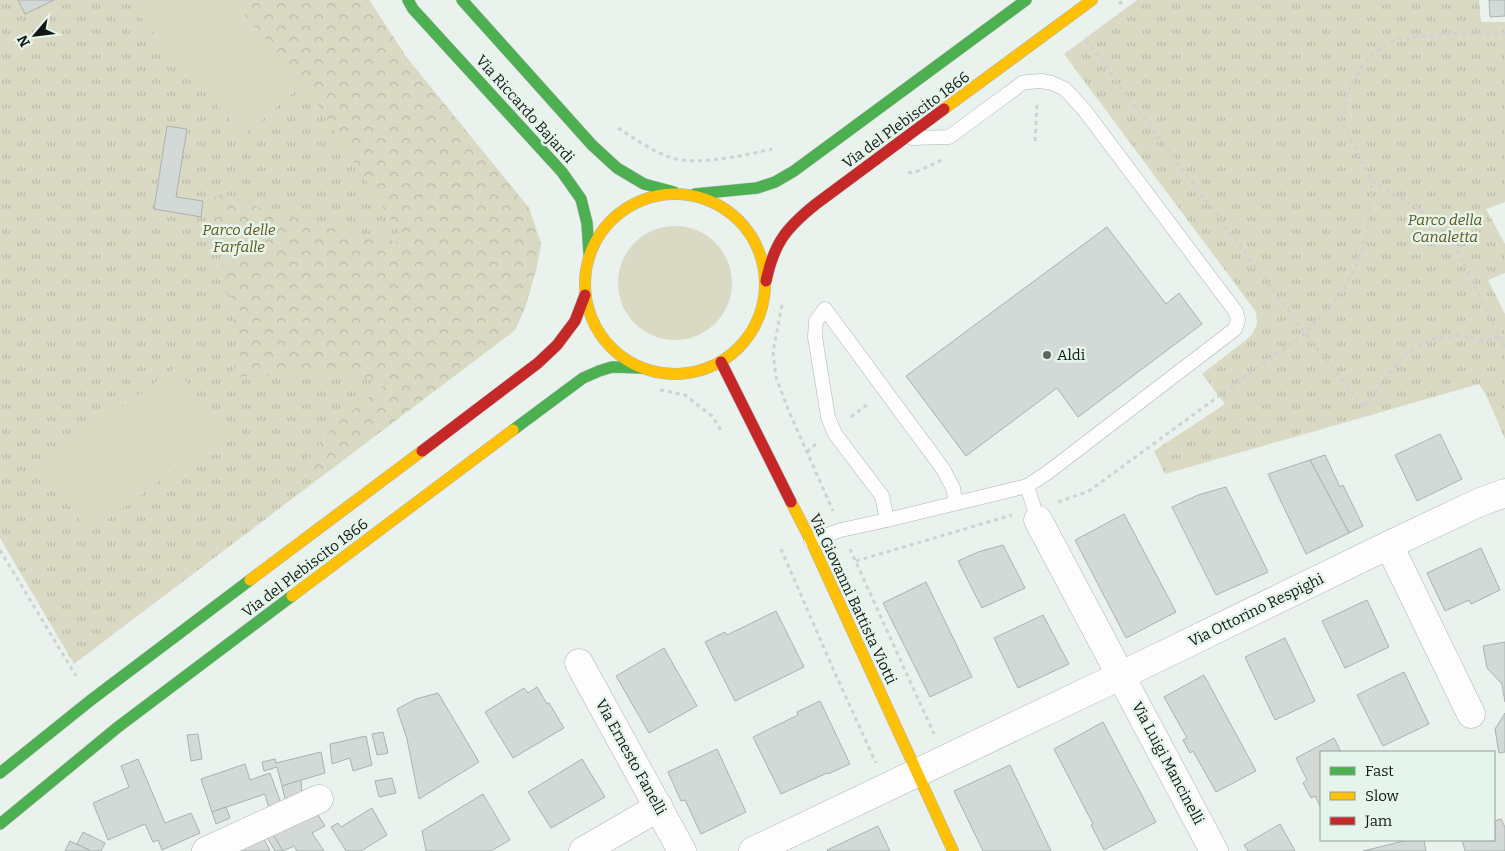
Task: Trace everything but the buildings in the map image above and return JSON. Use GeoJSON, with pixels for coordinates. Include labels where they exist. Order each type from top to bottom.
{"type":"FeatureCollection","features":[{"type":"Feature","properties":{"kind":"main road","name":"Via Riccardo Bajardi"},"geometry":{"type":"LineString","coordinates":[[408,0],[420,16],[562,172],[581,199],[587,222],[589,253]]}},
{"type":"Feature","properties":{"kind":"main road","name":"Via Riccardo Bajardi"},"geometry":{"type":"LineString","coordinates":[[462,0],[592,144],[617,168],[644,184],[678,193]]}},
{"type":"Feature","properties":{"kind":"main road","name":"Via del Plebiscito 1866"},"geometry":{"type":"LineString","coordinates":[[692,194],[757,188],[774,182],[794,171],[1026,0]]}},
{"type":"Feature","properties":{"kind":"main road","name":"Via del Plebiscito 1866"},"geometry":{"type":"LineString","coordinates":[[0,824],[118,728],[583,378],[600,370],[616,366],[642,368],[661,374],[699,371],[721,362],[737,350],[752,331],[762,309],[772,255],[781,239],[795,221],[1092,0]]}},
{"type":"Feature","properties":{"kind":"main road"},"geometry":{"type":"LineString","coordinates":[[642,368],[615,352],[595,326],[585,295],[585,274],[589,253],[599,233],[614,216],[633,203],[655,195],[678,193],[692,194],[716,203],[737,217],[752,237],[763,260],[766,285]]}},
{"type":"Feature","properties":{"kind":"main road","name":"Via del Plebiscito 1866"},"geometry":{"type":"LineString","coordinates":[[0,773],[91,700],[538,363],[557,346],[575,321],[585,295]]}},
{"type":"Feature","properties":{"kind":"main road","name":"Via Giovanni Battista Viotti"},"geometry":{"type":"LineString","coordinates":[[721,362],[811,541],[953,851]]}},
{"type":"Feature","properties":{"kind":"street","name":"Via Ottorino Respighi"},"geometry":{"type":"LineString","coordinates":[[753,851],[1122,676],[1389,545],[1478,503],[1505,493]]}},
{"type":"Feature","properties":{"kind":"street"},"geometry":{"type":"LineString","coordinates":[[1037,512],[1122,676]]}},
{"type":"Feature","properties":{"kind":"street"},"geometry":{"type":"LineString","coordinates":[[1389,545],[1471,714]]}},
{"type":"Feature","properties":{"kind":"street","name":"Via Ernesto Fanelli"},"geometry":{"type":"LineString","coordinates":[[579,663],[682,851]]}},
{"type":"Feature","properties":{"kind":"street","name":"Via Luigi Mancinelli"},"geometry":{"type":"LineString","coordinates":[[1122,676],[1214,851]]}},
{"type":"Feature","properties":{"kind":"street"},"geometry":{"type":"LineString","coordinates":[[206,851],[319,799]]}},
{"type":"Feature","properties":{"kind":"street"},"geometry":{"type":"LineString","coordinates":[[583,851],[659,807]]}},
{"type":"Feature","properties":{"kind":"lane"},"geometry":{"type":"LineString","coordinates":[[811,541],[841,530],[1027,486],[1235,329],[1238,320],[1236,312],[1085,111],[1065,89],[1052,83],[1041,81],[1028,82],[1008,93],[949,137],[906,139]]}},
{"type":"Feature","properties":{"kind":"lane"},"geometry":{"type":"LineString","coordinates":[[887,520],[882,496],[835,434],[828,417],[815,336],[816,321],[825,310],[943,469],[953,488],[956,503]]}},
{"type":"Feature","properties":{"kind":"lane"},"geometry":{"type":"LineString","coordinates":[[1027,486],[1037,512]]}},
{"type":"Feature","properties":{"kind":"path"},"geometry":{"type":"LineString","coordinates":[[1081,33],[1304,333],[1364,408],[1405,354],[1420,345],[1435,338],[1460,335],[1482,341],[1499,336]]}},
{"type":"Feature","properties":{"kind":"path"},"geometry":{"type":"LineString","coordinates":[[856,561],[1037,512],[1089,491],[1304,333],[1326,312],[1354,270],[1363,247],[1369,221],[1372,182],[1342,122],[1349,88],[1362,68],[1376,51],[1396,39],[1456,33],[1505,33]]}},
{"type":"Feature","properties":{"kind":"path"},"geometry":{"type":"LineString","coordinates":[[1035,141],[1037,104]]}},
{"type":"Feature","properties":{"kind":"path"},"geometry":{"type":"LineString","coordinates":[[614,125],[653,150],[674,159],[734,158],[779,148]]}},
{"type":"Feature","properties":{"kind":"path"},"geometry":{"type":"LineString","coordinates":[[1372,182],[1442,223],[1505,348]]}},
{"type":"Feature","properties":{"kind":"path"},"geometry":{"type":"LineString","coordinates":[[783,298],[773,352],[776,377],[841,530],[933,731]]}},
{"type":"Feature","properties":{"kind":"path"},"geometry":{"type":"LineString","coordinates":[[654,388],[685,395],[712,416],[726,438]]}},
{"type":"Feature","properties":{"kind":"path"},"geometry":{"type":"LineString","coordinates":[[850,418],[870,403]]}},
{"type":"Feature","properties":{"kind":"path"},"geometry":{"type":"LineString","coordinates":[[780,548],[878,768]]}},
{"type":"Feature","properties":{"kind":"path"},"geometry":{"type":"LineString","coordinates":[[0,550],[71,669],[81,682]]}},
{"type":"Feature","properties":{"kind":"green space","name":"Parco delle Farfalle"},"geometry":{"type":"Polygon","coordinates":[[[0,0],[369,0],[407,58],[529,208],[541,244],[525,308],[515,330],[74,664],[0,538],[0,0]]]}},
{"type":"Feature","properties":{"kind":"green space"},"geometry":{"type":"Polygon","coordinates":[[[148,0],[231,0],[304,83],[244,136],[135,11],[148,0]]]}},
{"type":"Feature","properties":{"kind":"green space"},"geometry":{"type":"Polygon","coordinates":[[[231,0],[369,0],[407,58],[529,208],[541,244],[525,308],[515,330],[321,477],[306,460],[336,424],[387,383],[329,372],[234,377],[236,332],[209,200],[224,193],[270,212],[406,244],[304,83],[231,0]]]}},
{"type":"Feature","properties":{"kind":"green space","name":"Parco della Canaletta"},"geometry":{"type":"Polygon","coordinates":[[[1137,0],[1479,0],[1481,22],[1505,22],[1505,202],[1486,209],[1505,244],[1505,273],[1488,280],[1505,314],[1505,439],[1486,395],[1479,384],[1165,474],[1154,451],[1225,404],[1202,374],[1251,336],[1257,324],[1256,312],[1064,54],[1137,0]]]}},
{"type":"Feature","properties":{"kind":"green space"},"geometry":{"type":"Polygon","coordinates":[[[675,226],[697,230],[715,243],[728,261],[732,283],[728,305],[715,323],[697,336],[675,340],[653,336],[635,323],[622,305],[618,283],[622,261],[635,243],[653,230],[675,226]]]}},
{"type":"Feature","properties":{"kind":"green space"},"geometry":{"type":"Polygon","coordinates":[[[176,367],[225,433],[89,533],[41,467],[176,367]]]}},
{"type":"Feature","properties":{"kind":"traffic: fast"},"geometry":{"type":"LineString","coordinates":[[408,0],[413,9],[562,172],[581,199],[587,223],[589,253]]}},
{"type":"Feature","properties":{"kind":"traffic: fast"},"geometry":{"type":"LineString","coordinates":[[462,0],[592,145],[617,168],[644,184],[674,192]]}},
{"type":"Feature","properties":{"kind":"traffic: fast"},"geometry":{"type":"LineString","coordinates":[[695,194],[757,188],[775,182],[794,171],[1026,0]]}},
{"type":"Feature","properties":{"kind":"traffic: fast"},"geometry":{"type":"LineString","coordinates":[[513,430],[583,378],[612,367],[642,368]]}},
{"type":"Feature","properties":{"kind":"traffic: fast"},"geometry":{"type":"LineString","coordinates":[[0,773],[91,700],[250,580]]}},
{"type":"Feature","properties":{"kind":"traffic: fast"},"geometry":{"type":"LineString","coordinates":[[0,824],[118,727],[292,596]]}},
{"type":"Feature","properties":{"kind":"traffic: slow"},"geometry":{"type":"LineString","coordinates":[[944,109],[1092,0]]}},
{"type":"Feature","properties":{"kind":"traffic: slow"},"geometry":{"type":"LineString","coordinates":[[684,194],[693,195],[718,204],[739,220],[755,241],[764,266],[765,284],[764,302],[755,327],[739,348],[718,364],[710,367],[693,373],[666,374],[657,373],[632,364],[605,341],[595,327],[586,302],[585,275],[586,266],[595,241],[618,214],[632,204],[657,195],[684,194]]}},
{"type":"Feature","properties":{"kind":"traffic: slow"},"geometry":{"type":"LineString","coordinates":[[292,596],[513,430]]}},
{"type":"Feature","properties":{"kind":"traffic: slow"},"geometry":{"type":"LineString","coordinates":[[250,580],[422,451]]}},
{"type":"Feature","properties":{"kind":"traffic: slow"},"geometry":{"type":"LineString","coordinates":[[791,502],[811,541],[953,851]]}},
{"type":"Feature","properties":{"kind":"traffic: jam"},"geometry":{"type":"LineString","coordinates":[[766,281],[777,246],[797,221],[816,204],[944,109]]}},
{"type":"Feature","properties":{"kind":"traffic: jam"},"geometry":{"type":"LineString","coordinates":[[422,451],[538,363],[557,345],[575,321],[585,295]]}},
{"type":"Feature","properties":{"kind":"traffic: jam"},"geometry":{"type":"LineString","coordinates":[[721,362],[791,502]]}},
{"type":"Feature","properties":{"kind":"place","name":"Aldi"},"geometry":{"type":"Point","coordinates":[1047,355]}}]}
